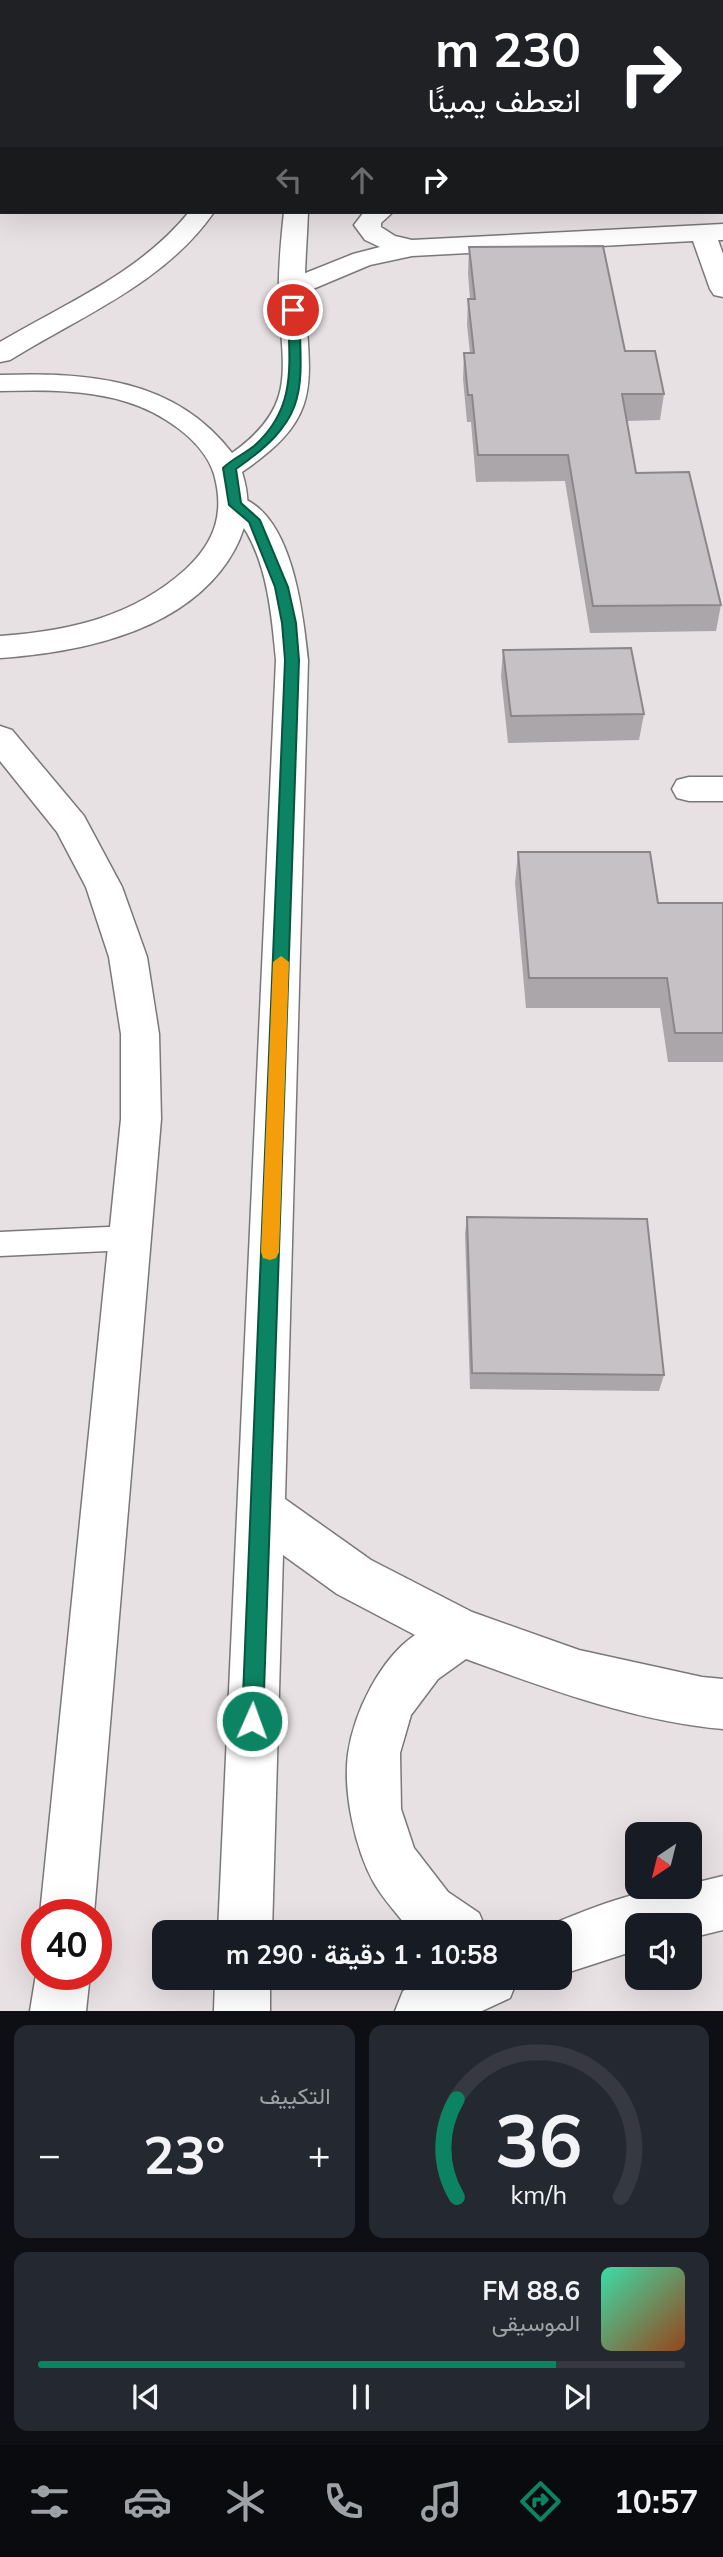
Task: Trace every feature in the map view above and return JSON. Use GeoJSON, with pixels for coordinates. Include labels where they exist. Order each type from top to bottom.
{"type":"FeatureCollection","features":[{"type":"Feature","properties":{"kind":"street"},"geometry":{"type":"LineString","coordinates":[[0,354],[137,273],[172,245],[200,214]]}},
{"type":"Feature","properties":{"kind":"street"},"geometry":{"type":"LineString","coordinates":[[0,647],[34,645],[87,635],[136,617],[177,594],[214,556],[227,536],[232,486],[258,448],[279,426],[291,403],[295,379],[292,288],[296,214]]}},
{"type":"Feature","properties":{"kind":"street"},"geometry":{"type":"LineString","coordinates":[[377,214],[370,218],[367,225],[369,231],[376,237],[412,248]]}},
{"type":"Feature","properties":{"kind":"street"},"geometry":{"type":"LineString","coordinates":[[292,288],[362,259],[412,248],[713,233],[723,289]]}},
{"type":"Feature","properties":{"kind":"street"},"geometry":{"type":"LineString","coordinates":[[0,383],[49,381],[98,386],[143,397],[181,416],[211,439],[232,486],[254,520],[270,552],[282,587],[289,623],[292,660],[245,1920]]}},
{"type":"Feature","properties":{"kind":"street"},"geometry":{"type":"LineString","coordinates":[[0,737],[71,825],[104,887],[128,957],[140,1046],[141,1119],[68,1899]]}},
{"type":"Feature","properties":{"kind":"street"},"geometry":{"type":"LineString","coordinates":[[260,1510],[354,1577],[461,1633],[579,1675],[702,1702],[723,1704]]}},
{"type":"Feature","properties":{"kind":"street"},"geometry":{"type":"LineString","coordinates":[[442,1920],[429,1911],[393,1864],[375,1809],[374,1753],[389,1702],[420,1661],[461,1633]]}},
{"type":"Feature","properties":{"kind":"street"},"geometry":{"type":"LineString","coordinates":[[572,1944],[635,1923],[723,1903]]}},
{"type":"Feature","properties":{"kind":"street"},"geometry":{"type":"LineString","coordinates":[[58,2011],[60,1990]]}},
{"type":"Feature","properties":{"kind":"street"},"geometry":{"type":"LineString","coordinates":[[242,2011],[243,1990]]}},
{"type":"Feature","properties":{"kind":"street"},"geometry":{"type":"LineString","coordinates":[[424,2011],[466,1990]]}},
{"type":"Feature","properties":{"kind":"lane"},"geometry":{"type":"LineString","coordinates":[[0,1244],[129,1238]]}},
{"type":"Feature","properties":{"kind":"building"},"geometry":{"type":"Polygon","coordinates":[[[603,246],[625,351],[655,351],[664,394],[622,394],[636,473],[689,472],[721,605],[593,606],[568,455],[478,455],[472,395],[468,395],[464,353],[474,353],[468,299],[475,299],[469,247],[603,246]]]}},
{"type":"Feature","properties":{"kind":"building"},"geometry":{"type":"Polygon","coordinates":[[[631,648],[644,714],[511,716],[503,650],[631,648]]]}},
{"type":"Feature","properties":{"kind":"building"},"geometry":{"type":"Polygon","coordinates":[[[518,852],[650,852],[658,903],[723,903],[723,1033],[675,1033],[667,978],[529,978],[518,852]]]}},
{"type":"Feature","properties":{"kind":"building"},"geometry":{"type":"Polygon","coordinates":[[[467,1217],[647,1219],[664,1375],[472,1373],[467,1217]]]}},
{"type":"Feature","properties":{"kind":"slow traffic"},"geometry":{"type":"LineString","coordinates":[[270,1252],[281,962]]}},
{"type":"Feature","properties":{"kind":"route"},"geometry":{"type":"LineString","coordinates":[[252,1721],[292,660],[282,587],[270,552],[254,520],[236,505],[229,468],[258,448],[279,426],[291,403],[295,379],[293,310]]}}]}
